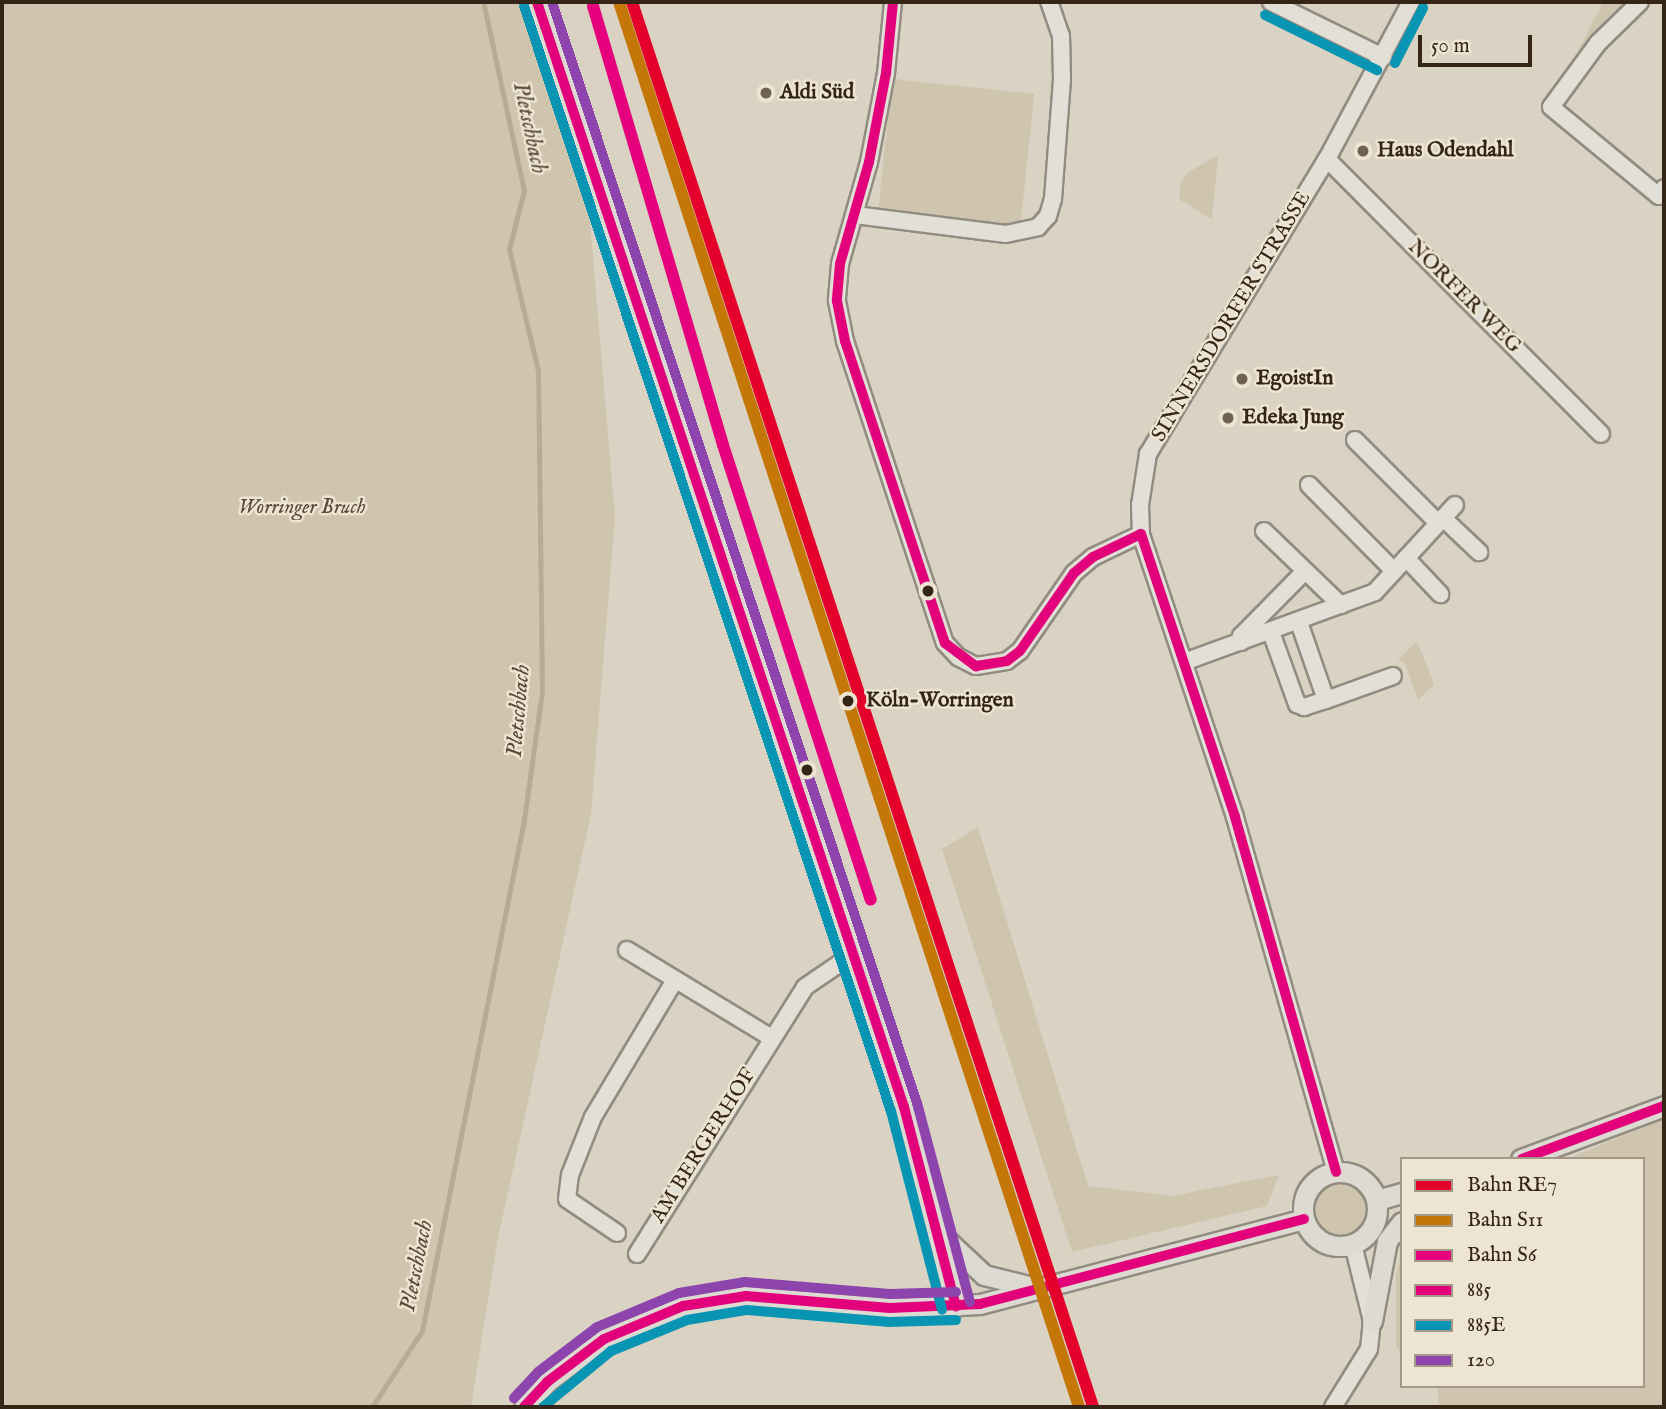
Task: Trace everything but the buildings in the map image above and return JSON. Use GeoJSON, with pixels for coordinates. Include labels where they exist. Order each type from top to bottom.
{"type":"FeatureCollection","features":[{"type":"Feature","properties":{"kind":"main road"},"geometry":{"type":"LineString","coordinates":[[537,2],[904,1107],[956,1306]]}},
{"type":"Feature","properties":{"kind":"main road"},"geometry":{"type":"LineString","coordinates":[[1530,1157],[1664,1106]]}},
{"type":"Feature","properties":{"kind":"main road"},"geometry":{"type":"LineString","coordinates":[[1336,1172],[1362,1178],[1377,1200],[1373,1227],[1353,1244],[1340,1247],[1317,1239],[1304,1219],[1306,1193],[1324,1175],[1336,1172]]}},
{"type":"Feature","properties":{"kind":"main road"},"geometry":{"type":"LineString","coordinates":[[1377,1200],[1400,1194]]}},
{"type":"Feature","properties":{"kind":"main road"},"geometry":{"type":"LineString","coordinates":[[524,1407],[547,1382],[604,1339],[683,1306],[746,1296],[890,1308],[956,1306],[1043,1289],[1304,1219]]}},
{"type":"Feature","properties":{"kind":"main road"},"geometry":{"type":"LineString","coordinates":[[1372,1321],[1387,1241],[1400,1225]]}},
{"type":"Feature","properties":{"kind":"main road"},"geometry":{"type":"LineString","coordinates":[[938,1232],[984,1275],[1043,1289]]}},
{"type":"Feature","properties":{"kind":"street"},"geometry":{"type":"LineString","coordinates":[[893,2],[886,73],[855,215],[840,264],[839,320],[941,632],[952,651],[965,662],[987,667],[1014,657],[1074,573],[1093,557],[1141,534]]}},
{"type":"Feature","properties":{"kind":"street"},"geometry":{"type":"LineString","coordinates":[[855,215],[1006,234],[1038,227],[1048,216],[1053,199],[1062,79],[1062,36],[1049,2]]}},
{"type":"Feature","properties":{"kind":"street"},"geometry":{"type":"LineString","coordinates":[[1271,2],[1383,57]]}},
{"type":"Feature","properties":{"kind":"street","name":"SINNERSDORFER STRASSE"},"geometry":{"type":"LineString","coordinates":[[1336,1172],[1235,817],[1141,534],[1148,454],[1327,159],[1411,2]]}},
{"type":"Feature","properties":{"kind":"street"},"geometry":{"type":"LineString","coordinates":[[1640,2],[1598,43],[1551,107],[1662,194]]}},
{"type":"Feature","properties":{"kind":"street","name":"NORFER WEG"},"geometry":{"type":"LineString","coordinates":[[1327,159],[1601,434]]}},
{"type":"Feature","properties":{"kind":"street"},"geometry":{"type":"LineString","coordinates":[[1355,440],[1441,521],[1479,552]]}},
{"type":"Feature","properties":{"kind":"street"},"geometry":{"type":"LineString","coordinates":[[1309,485],[1394,571]]}},
{"type":"Feature","properties":{"kind":"street"},"geometry":{"type":"LineString","coordinates":[[1184,662],[1375,592],[1455,505]]}},
{"type":"Feature","properties":{"kind":"street"},"geometry":{"type":"LineString","coordinates":[[1264,531],[1341,605]]}},
{"type":"Feature","properties":{"kind":"street"},"geometry":{"type":"LineString","coordinates":[[1406,558],[1440,594]]}},
{"type":"Feature","properties":{"kind":"street"},"geometry":{"type":"LineString","coordinates":[[1241,642],[1241,636],[1305,571]]}},
{"type":"Feature","properties":{"kind":"street"},"geometry":{"type":"LineString","coordinates":[[1299,622],[1326,700]]}},
{"type":"Feature","properties":{"kind":"street"},"geometry":{"type":"LineString","coordinates":[[1271,632],[1297,704],[1304,707],[1393,676]]}},
{"type":"Feature","properties":{"kind":"street"},"geometry":{"type":"LineString","coordinates":[[626,950],[772,1038]]}},
{"type":"Feature","properties":{"kind":"street","name":"AM BERGERHOF"},"geometry":{"type":"LineString","coordinates":[[637,1254],[805,987],[852,955]]}},
{"type":"Feature","properties":{"kind":"street"},"geometry":{"type":"LineString","coordinates":[[617,1233],[567,1199],[570,1175],[593,1117],[675,980]]}},
{"type":"Feature","properties":{"kind":"street"},"geometry":{"type":"LineString","coordinates":[[1342,1404],[1368,1349],[1372,1321],[1353,1244]]}},
{"type":"Feature","properties":{"kind":"green space","name":"Worringer Bruch"},"geometry":{"type":"Polygon","coordinates":[[[2,2],[529,2],[590,221],[615,517],[591,814],[497,1243],[471,1407],[2,1407],[2,2]]]}},
{"type":"Feature","properties":{"kind":"green space"},"geometry":{"type":"Polygon","coordinates":[[[1603,2],[1625,2],[1573,67],[1571,65],[1603,2]]]}},
{"type":"Feature","properties":{"kind":"green space"},"geometry":{"type":"Polygon","coordinates":[[[892,79],[1034,94],[1020,227],[878,212],[892,79]]]}},
{"type":"Feature","properties":{"kind":"green space"},"geometry":{"type":"Polygon","coordinates":[[[1218,155],[1212,220],[1179,199],[1180,184],[1187,173],[1218,155]]]}},
{"type":"Feature","properties":{"kind":"green space"},"geometry":{"type":"Polygon","coordinates":[[[1417,641],[1434,684],[1418,700],[1405,663],[1398,660],[1417,641]]]}},
{"type":"Feature","properties":{"kind":"green space"},"geometry":{"type":"Polygon","coordinates":[[[978,827],[1088,1186],[1172,1196],[1279,1175],[1267,1206],[1072,1252],[942,849],[978,827]]]}},
{"type":"Feature","properties":{"kind":"green space"},"geometry":{"type":"Polygon","coordinates":[[[1664,1118],[1664,1407],[1439,1407],[1437,1388],[1645,1388],[1645,1157],[1572,1157],[1664,1118]]]}},
{"type":"Feature","properties":{"kind":"green space"},"geometry":{"type":"Polygon","coordinates":[[[1342,1180],[1353,1182],[1366,1193],[1371,1209],[1369,1220],[1358,1233],[1342,1238],[1331,1236],[1318,1225],[1313,1209],[1315,1198],[1326,1185],[1342,1180]]]}},
{"type":"Feature","properties":{"kind":"green space"},"geometry":{"type":"Polygon","coordinates":[[[1400,1261],[1400,1352],[1396,1346],[1396,1274],[1400,1261]]]}},
{"type":"Feature","properties":{"kind":"waterway","name":"Pletschbach"},"geometry":{"type":"LineString","coordinates":[[372,1407],[422,1331],[524,820],[542,692],[538,371],[509,249],[524,191],[483,2]]}},
{"type":"Feature","properties":{"kind":"rail line","name":"S11"},"geometry":{"type":"LineString","coordinates":[[619,2],[1079,1407]]}},
{"type":"Feature","properties":{"kind":"rail line","name":"RE7"},"geometry":{"type":"LineString","coordinates":[[632,2],[1093,1407]]}},
{"type":"Feature","properties":{"kind":"rail line","name":"S6"},"geometry":{"type":"LineString","coordinates":[[593,6],[723,445],[871,900]]}},
{"type":"Feature","properties":{"kind":"transit line","name":"885"},"geometry":{"type":"LineString","coordinates":[[537,2],[904,1107],[956,1306]]}},
{"type":"Feature","properties":{"kind":"transit line","name":"120"},"geometry":{"type":"LineString","coordinates":[[552,2],[917,1103],[970,1302]]}},
{"type":"Feature","properties":{"kind":"transit line","name":"885"},"geometry":{"type":"LineString","coordinates":[[893,2],[886,73],[869,162],[840,264],[837,301],[845,341],[945,643],[976,666],[1007,661],[1020,651],[1074,573],[1093,557],[1141,534]]}},
{"type":"Feature","properties":{"kind":"transit line","name":"885E"},"geometry":{"type":"LineString","coordinates":[[524,6],[891,1111],[942,1310]]}},
{"type":"Feature","properties":{"kind":"transit line","name":"885E"},"geometry":{"type":"LineString","coordinates":[[1395,63],[1423,8]]}},
{"type":"Feature","properties":{"kind":"transit line","name":"885E"},"geometry":{"type":"LineString","coordinates":[[1265,15],[1377,70]]}},
{"type":"Feature","properties":{"kind":"transit line","name":"885"},"geometry":{"type":"LineString","coordinates":[[1141,534],[1235,817],[1336,1172]]}},
{"type":"Feature","properties":{"kind":"transit line","name":"885"},"geometry":{"type":"LineString","coordinates":[[1527,1157],[1664,1106]]}},
{"type":"Feature","properties":{"kind":"transit line","name":"885"},"geometry":{"type":"LineString","coordinates":[[524,1407],[547,1382],[604,1339],[683,1306],[746,1296],[890,1308],[980,1304],[1304,1219]]}},
{"type":"Feature","properties":{"kind":"transit line","name":"120"},"geometry":{"type":"LineString","coordinates":[[514,1398],[538,1372],[597,1327],[679,1293],[745,1282],[890,1294],[956,1292]]}},
{"type":"Feature","properties":{"kind":"transit line","name":"885E"},"geometry":{"type":"LineString","coordinates":[[543,1407],[611,1351],[687,1320],[747,1310],[889,1322],[956,1320]]}},
{"type":"Feature","properties":{"kind":"place","name":"Aldi Süd"},"geometry":{"type":"Point","coordinates":[766,93]}},
{"type":"Feature","properties":{"kind":"place","name":"Haus Odendahl"},"geometry":{"type":"Point","coordinates":[1363,151]}},
{"type":"Feature","properties":{"kind":"place","name":"EgoistIn"},"geometry":{"type":"Point","coordinates":[1242,379]}},
{"type":"Feature","properties":{"kind":"place","name":"Edeka Jung"},"geometry":{"type":"Point","coordinates":[1228,418]}},
{"type":"Feature","properties":{"kind":"place","name":"Köln-Worringen"},"geometry":{"type":"Point","coordinates":[848,701]}}]}
